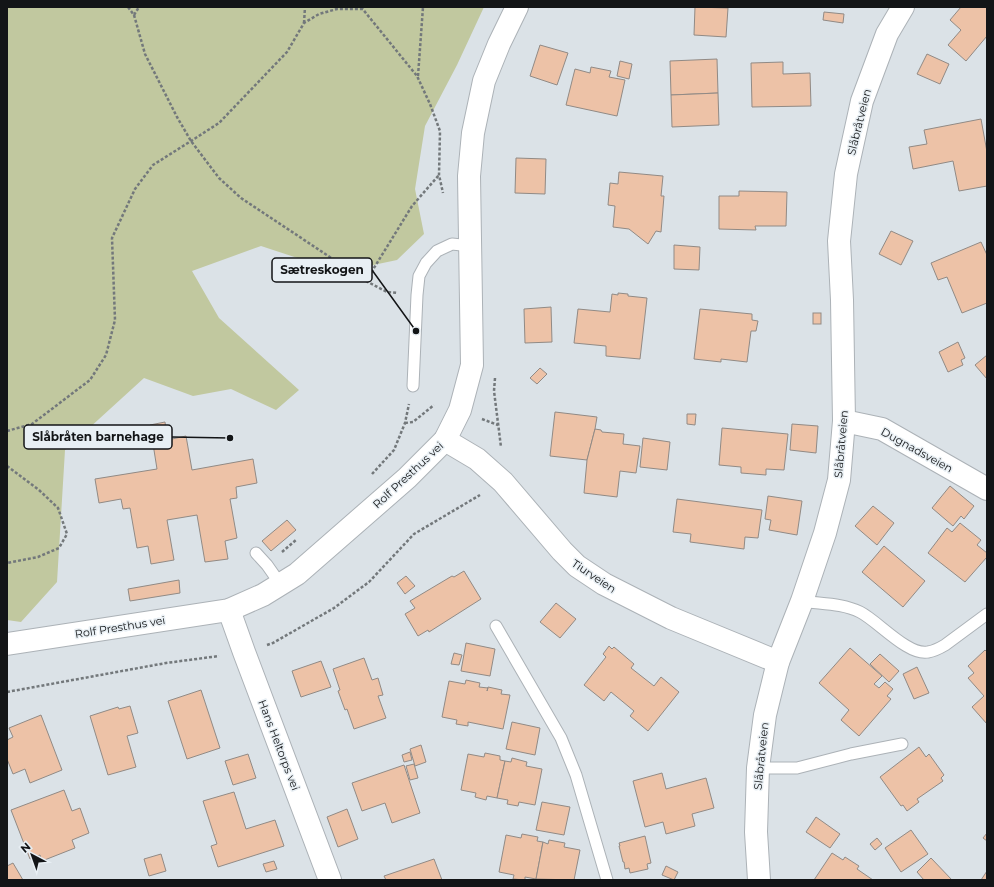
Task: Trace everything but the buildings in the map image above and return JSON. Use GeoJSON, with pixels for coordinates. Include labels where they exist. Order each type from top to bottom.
{"type":"FeatureCollection","features":[{"type":"Feature","properties":{"kind":"street","name":"Rolf Presthus vei"},"geometry":{"type":"LineString","coordinates":[[7,644],[229,610],[263,595],[297,574],[407,478],[445,440],[460,410],[472,365],[469,176],[473,133],[484,81],[499,44],[517,7]]}},
{"type":"Feature","properties":{"kind":"street","name":"Slåbråtveien"},"geometry":{"type":"LineString","coordinates":[[759,880],[756,832],[758,768],[765,715],[778,662],[826,534],[838,480],[844,421],[842,300],[839,241],[846,174],[862,101],[887,34],[903,7]]}},
{"type":"Feature","properties":{"kind":"street","name":"Dugnadsveien"},"geometry":{"type":"LineString","coordinates":[[844,421],[882,429],[987,489]]}},
{"type":"Feature","properties":{"kind":"street","name":"Tiurveien"},"geometry":{"type":"LineString","coordinates":[[445,440],[477,459],[503,482],[562,552],[577,566],[604,584],[671,618],[778,662]]}},
{"type":"Feature","properties":{"kind":"street","name":"Hans Heltorps vei"},"geometry":{"type":"LineString","coordinates":[[229,610],[246,660],[330,880]]}},
{"type":"Feature","properties":{"kind":"lane"},"geometry":{"type":"LineString","coordinates":[[413,386],[419,276],[426,263],[437,252],[452,244],[471,246]]}},
{"type":"Feature","properties":{"kind":"lane"},"geometry":{"type":"LineString","coordinates":[[256,553],[267,565],[281,585]]}},
{"type":"Feature","properties":{"kind":"lane"},"geometry":{"type":"LineString","coordinates":[[802,601],[842,606],[859,612],[910,649],[927,653],[945,645],[987,614]]}},
{"type":"Feature","properties":{"kind":"lane"},"geometry":{"type":"LineString","coordinates":[[496,626],[562,738],[576,775],[607,880]]}},
{"type":"Feature","properties":{"kind":"lane"},"geometry":{"type":"LineString","coordinates":[[758,768],[797,768],[851,754],[902,744]]}},
{"type":"Feature","properties":{"kind":"path"},"geometry":{"type":"LineString","coordinates":[[128,7],[134,15],[145,54],[177,117],[191,142],[219,178],[241,198],[366,281],[387,292],[417,295]]}},
{"type":"Feature","properties":{"kind":"path"},"geometry":{"type":"LineString","coordinates":[[134,15],[139,7]]}},
{"type":"Feature","properties":{"kind":"path"},"geometry":{"type":"LineString","coordinates":[[7,431],[32,424],[90,380],[106,355],[115,320],[112,238],[135,189],[153,165],[219,123],[287,52],[304,23],[305,7]]}},
{"type":"Feature","properties":{"kind":"path"},"geometry":{"type":"LineString","coordinates":[[418,76],[424,7]]}},
{"type":"Feature","properties":{"kind":"path"},"geometry":{"type":"LineString","coordinates":[[304,23],[319,14],[337,9],[362,8],[418,76],[440,131],[439,175],[444,199]]}},
{"type":"Feature","properties":{"kind":"path"},"geometry":{"type":"LineString","coordinates":[[366,281],[412,206],[439,175]]}},
{"type":"Feature","properties":{"kind":"path"},"geometry":{"type":"LineString","coordinates":[[496,376],[494,391],[502,454],[503,482]]}},
{"type":"Feature","properties":{"kind":"path"},"geometry":{"type":"LineString","coordinates":[[370,476],[394,450],[405,423],[413,386]]}},
{"type":"Feature","properties":{"kind":"path"},"geometry":{"type":"LineString","coordinates":[[7,466],[39,490],[58,508],[67,534],[59,548],[38,557],[7,563]]}},
{"type":"Feature","properties":{"kind":"path"},"geometry":{"type":"LineString","coordinates":[[267,565],[302,535]]}},
{"type":"Feature","properties":{"kind":"green space"},"geometry":{"type":"Polygon","coordinates":[[[7,7],[484,7],[457,65],[425,126],[415,189],[424,234],[397,260],[340,272],[261,246],[192,271],[219,318],[299,390],[276,410],[231,389],[193,396],[144,378],[65,450],[57,582],[21,622],[7,620],[7,7]]]}},
{"type":"Feature","properties":{"kind":"place","name":"Sætreskogen"},"geometry":{"type":"Point","coordinates":[416,331]}},
{"type":"Feature","properties":{"kind":"place","name":"Slåbråten barnehage"},"geometry":{"type":"Point","coordinates":[230,438]}}]}
